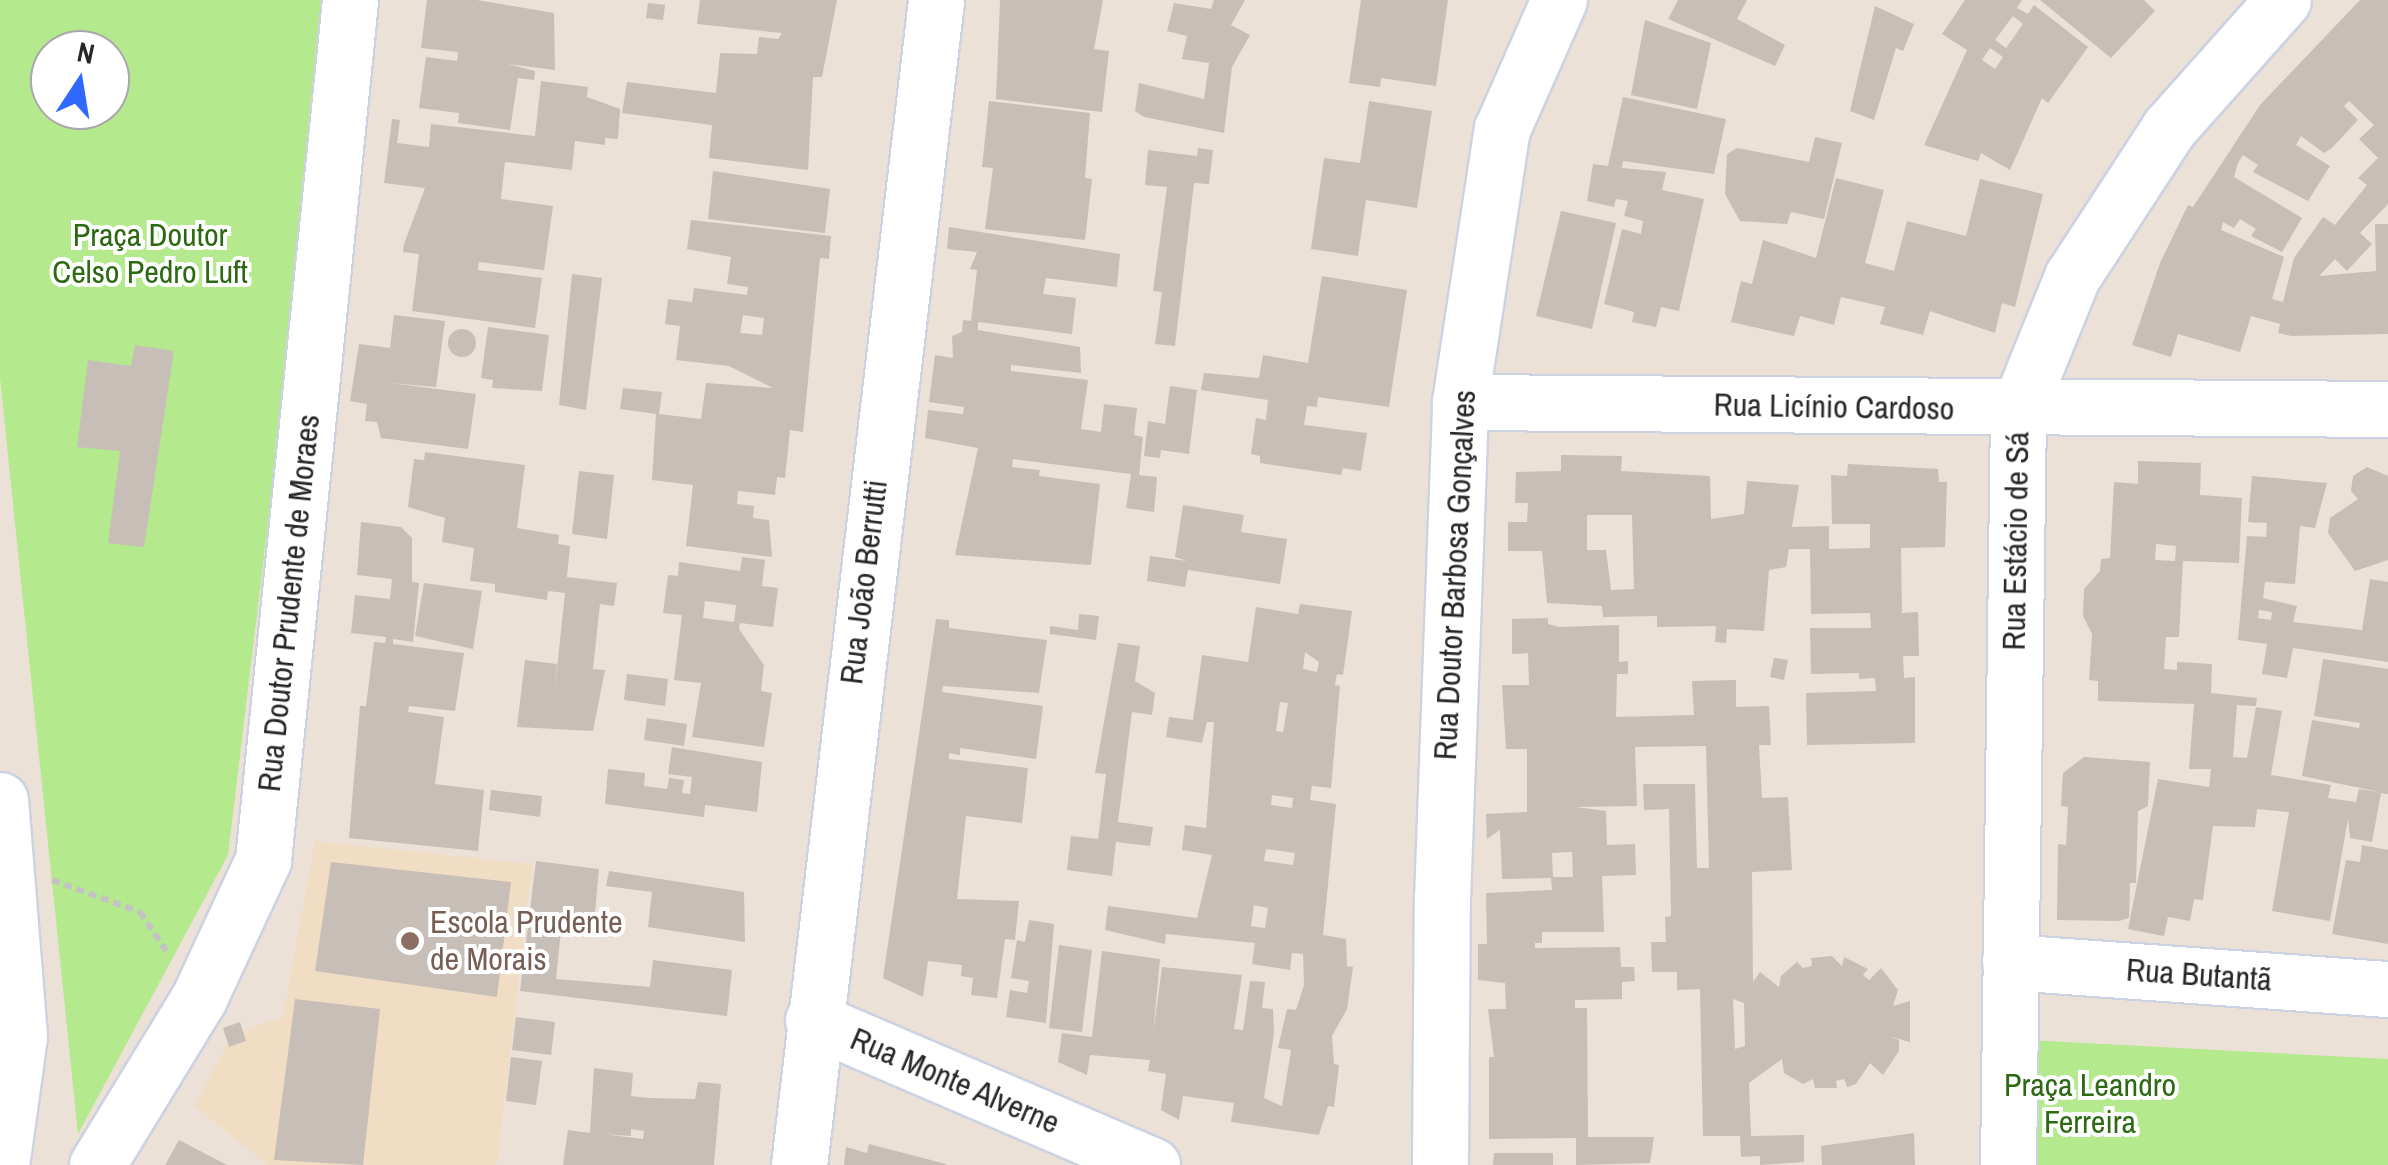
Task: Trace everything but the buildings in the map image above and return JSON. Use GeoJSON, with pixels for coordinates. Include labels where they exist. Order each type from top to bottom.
{"type":"FeatureCollection","features":[{"type":"Feature","properties":{"kind":"street","name":"Rua Doutor Prudente de Moraes"},"geometry":{"type":"LineString","coordinates":[[97,1165],[199,998],[263,860],[350,0]]}},
{"type":"Feature","properties":{"kind":"street","name":"Rua João Berrutti"},"geometry":{"type":"LineString","coordinates":[[799,1165],[813,1020],[936,0]]}},
{"type":"Feature","properties":{"kind":"street","name":"Rua Doutor Barbosa Gonçalves"},"geometry":{"type":"LineString","coordinates":[[1440,1165],[1442,899],[1460,402],[1502,129],[1560,0]]}},
{"type":"Feature","properties":{"kind":"street","name":"Rua Estácio de Sá"},"geometry":{"type":"LineString","coordinates":[[2008,1165],[2018,410],[2072,277],[2169,128],[2283,0]]}},
{"type":"Feature","properties":{"kind":"street","name":"Rua Licínio Cardoso"},"geometry":{"type":"LineString","coordinates":[[1460,402],[2018,410],[2388,409]]}},
{"type":"Feature","properties":{"kind":"street"},"geometry":{"type":"LineString","coordinates":[[0,800],[19,1036],[14,1155]]}},
{"type":"Feature","properties":{"kind":"street","name":"Rua Butantã"},"geometry":{"type":"LineString","coordinates":[[2010,962],[2388,989]]}},
{"type":"Feature","properties":{"kind":"street","name":"Rua Monte Alverne"},"geometry":{"type":"LineString","coordinates":[[813,1020],[1152,1165]]}},
{"type":"Feature","properties":{"kind":"path"},"geometry":{"type":"LineString","coordinates":[[7,867],[140,912],[199,998]]}},
{"type":"Feature","properties":{"kind":"shaded area","name":"Escola Prudente de Morais"},"geometry":{"type":"Polygon","coordinates":[[[315,841],[532,864],[497,1165],[268,1165],[195,1106],[232,1034],[283,1017],[315,841]]]}},
{"type":"Feature","properties":{"kind":"green space","name":"Praça Doutor Celso Pedro Luft"},"geometry":{"type":"Polygon","coordinates":[[[0,0],[331,0],[228,855],[78,1134],[0,378],[0,0]]]}},
{"type":"Feature","properties":{"kind":"green space","name":"Praça Leandro Ferreira"},"geometry":{"type":"Polygon","coordinates":[[[2026,1040],[2388,1059],[2388,1165],[2031,1165],[2026,1040]]]}},
{"type":"Feature","properties":{"kind":"place","name":"Escola Prudente de Morais"},"geometry":{"type":"Point","coordinates":[410,941]}}]}
